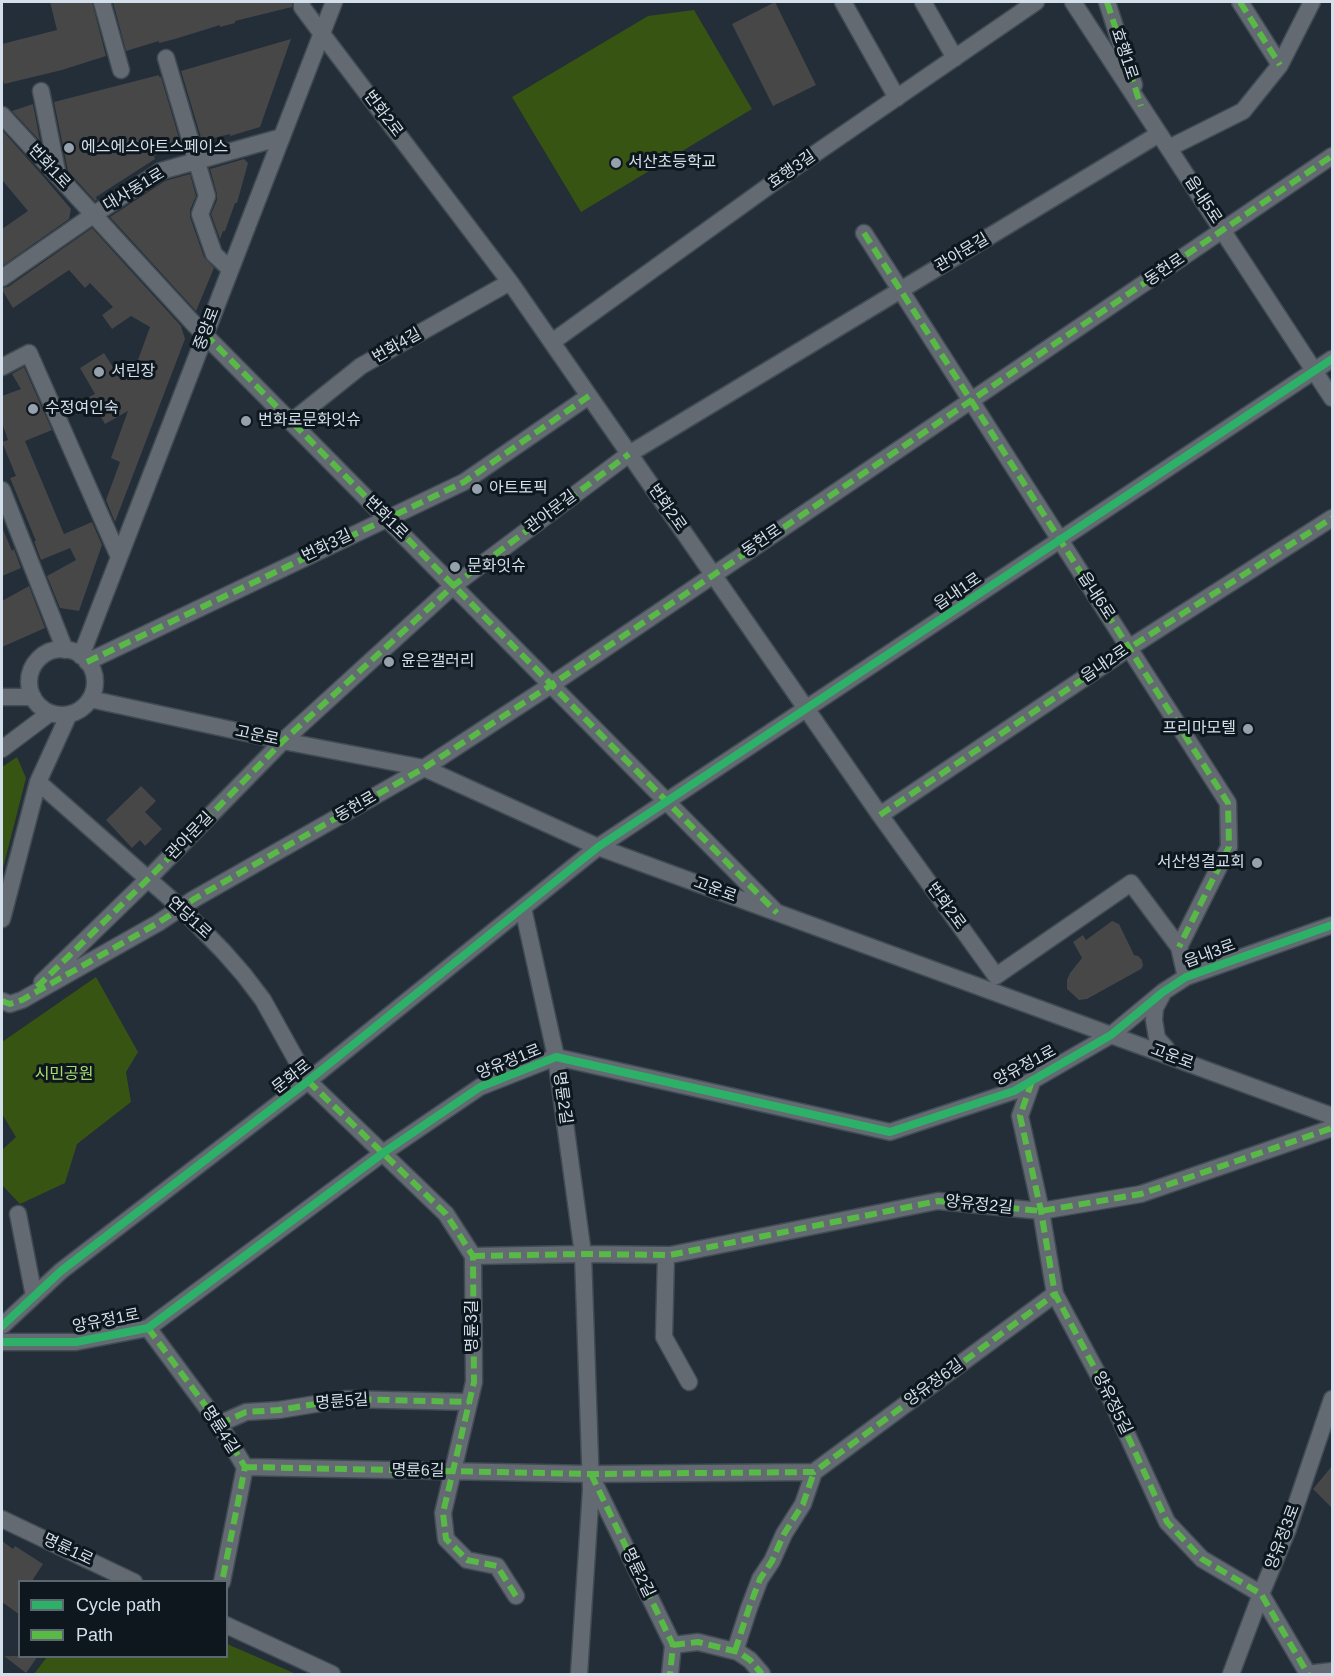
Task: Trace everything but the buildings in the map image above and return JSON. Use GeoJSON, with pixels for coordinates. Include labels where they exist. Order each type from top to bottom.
{"type":"FeatureCollection","features":[{"type":"Feature","properties":{"kind":"street"},"geometry":{"type":"LineString","coordinates":[[102,2],[121,70]]}},
{"type":"Feature","properties":{"kind":"street","name":"번화2로"},"geometry":{"type":"LineString","coordinates":[[302,2],[302,7],[322,34],[510,282],[880,815],[993,983]]}},
{"type":"Feature","properties":{"kind":"street","name":"중앙로"},"geometry":{"type":"LineString","coordinates":[[77,656],[119,557],[334,2]]}},
{"type":"Feature","properties":{"kind":"street"},"geometry":{"type":"LineString","coordinates":[[843,2],[897,98]]}},
{"type":"Feature","properties":{"kind":"street"},"geometry":{"type":"LineString","coordinates":[[923,2],[955,58]]}},
{"type":"Feature","properties":{"kind":"street","name":"효행3길"},"geometry":{"type":"LineString","coordinates":[[552,342],[784,176],[1036,2]]}},
{"type":"Feature","properties":{"kind":"street","name":"읍내5로"},"geometry":{"type":"LineString","coordinates":[[1072,2],[1332,398]]}},
{"type":"Feature","properties":{"kind":"street","name":"효행1로"},"geometry":{"type":"LineString","coordinates":[[1107,2],[1141,106]]}},
{"type":"Feature","properties":{"kind":"street"},"geometry":{"type":"LineString","coordinates":[[1240,2],[1280,65]]}},
{"type":"Feature","properties":{"kind":"street"},"geometry":{"type":"LineString","coordinates":[[1169,148],[1243,111],[1280,65],[1312,2]]}},
{"type":"Feature","properties":{"kind":"street"},"geometry":{"type":"LineString","coordinates":[[166,58],[207,196],[200,214],[214,254],[230,269]]}},
{"type":"Feature","properties":{"kind":"street"},"geometry":{"type":"LineString","coordinates":[[41,91],[58,177]]}},
{"type":"Feature","properties":{"kind":"street","name":"번화1로"},"geometry":{"type":"LineString","coordinates":[[2,115],[205,334],[777,913]]}},
{"type":"Feature","properties":{"kind":"street","name":"관아문길"},"geometry":{"type":"LineString","coordinates":[[26,998],[147,880],[283,741],[453,586],[629,454],[1159,134]]}},
{"type":"Feature","properties":{"kind":"street","name":"대사동1로"},"geometry":{"type":"LineString","coordinates":[[2,278],[161,171],[282,136]]}},
{"type":"Feature","properties":{"kind":"street","name":"동헌로"},"geometry":{"type":"LineString","coordinates":[[181,908],[424,768],[551,685],[1332,156]]}},
{"type":"Feature","properties":{"kind":"street","name":"읍내6로"},"geometry":{"type":"LineString","coordinates":[[864,233],[1228,803],[1229,848],[1179,947]]}},
{"type":"Feature","properties":{"kind":"street","name":"번화4길"},"geometry":{"type":"LineString","coordinates":[[291,422],[361,366],[510,282]]}},
{"type":"Feature","properties":{"kind":"street"},"geometry":{"type":"LineString","coordinates":[[2,367],[29,353],[119,557]]}},
{"type":"Feature","properties":{"kind":"street","name":"읍내1로"},"geometry":{"type":"LineString","coordinates":[[598,848],[1332,359]]}},
{"type":"Feature","properties":{"kind":"street","name":"번화3길"},"geometry":{"type":"LineString","coordinates":[[77,656],[464,482],[589,396]]}},
{"type":"Feature","properties":{"kind":"street"},"geometry":{"type":"LineString","coordinates":[[2,490],[77,656],[92,670],[94,690],[81,709],[69,714],[50,713],[40,707],[33,697],[29,679],[31,671],[36,663],[50,652],[77,656]]}},
{"type":"Feature","properties":{"kind":"street","name":"읍내2로"},"geometry":{"type":"LineString","coordinates":[[880,815],[1129,648],[1332,518]]}},
{"type":"Feature","properties":{"kind":"street"},"geometry":{"type":"LineString","coordinates":[[2,697],[33,697]]}},
{"type":"Feature","properties":{"kind":"street","name":"고운로"},"geometry":{"type":"LineString","coordinates":[[90,699],[283,741],[424,768],[598,848],[777,913],[993,983],[1111,1035],[1332,1116]]}},
{"type":"Feature","properties":{"kind":"street"},"geometry":{"type":"LineString","coordinates":[[2,749],[50,713]]}},
{"type":"Feature","properties":{"kind":"street"},"geometry":{"type":"LineString","coordinates":[[2,919],[38,782],[69,714]]}},
{"type":"Feature","properties":{"kind":"street","name":"연당1로"},"geometry":{"type":"LineString","coordinates":[[38,782],[181,908],[223,951],[251,983],[281,1030],[309,1081]]}},
{"type":"Feature","properties":{"kind":"street","name":"문화로"},"geometry":{"type":"LineString","coordinates":[[2,1326],[61,1271],[309,1081],[598,848]]}},
{"type":"Feature","properties":{"kind":"street"},"geometry":{"type":"LineString","coordinates":[[993,983],[1131,883],[1179,947],[1186,977]]}},
{"type":"Feature","properties":{"kind":"street"},"geometry":{"type":"LineString","coordinates":[[2,1001],[14,1004],[26,998],[181,908]]}},
{"type":"Feature","properties":{"kind":"street","name":"명륜2길"},"geometry":{"type":"LineString","coordinates":[[523,908],[556,1057],[583,1254],[591,1489],[579,1674]]}},
{"type":"Feature","properties":{"kind":"street","name":"읍내3로"},"geometry":{"type":"LineString","coordinates":[[1111,1035],[1165,990],[1186,977],[1332,925]]}},
{"type":"Feature","properties":{"kind":"street"},"geometry":{"type":"LineString","coordinates":[[1164,1054],[1166,1048],[1157,1038],[1154,1020],[1155,1008],[1165,990]]}},
{"type":"Feature","properties":{"kind":"street","name":"양유정1로"},"geometry":{"type":"LineString","coordinates":[[2,1342],[76,1342],[148,1328],[383,1153],[480,1087],[556,1057],[890,1132],[1014,1091],[1111,1035]]}},
{"type":"Feature","properties":{"kind":"street","name":"양유정5길"},"geometry":{"type":"LineString","coordinates":[[1033,1079],[1020,1116],[1041,1211],[1055,1294],[1109,1395],[1167,1522],[1202,1559],[1261,1594],[1307,1674]]}},
{"type":"Feature","properties":{"kind":"street"},"geometry":{"type":"LineString","coordinates":[[309,1081],[446,1214],[473,1256],[583,1254]]}},
{"type":"Feature","properties":{"kind":"street","name":"양유정2길"},"geometry":{"type":"LineString","coordinates":[[583,1254],[666,1255],[938,1201],[1041,1211],[1141,1194],[1332,1128]]}},
{"type":"Feature","properties":{"kind":"street"},"geometry":{"type":"LineString","coordinates":[[18,1214],[34,1296]]}},
{"type":"Feature","properties":{"kind":"street"},"geometry":{"type":"LineString","coordinates":[[666,1255],[664,1337],[689,1382]]}},
{"type":"Feature","properties":{"kind":"street","name":"명륜3길"},"geometry":{"type":"LineString","coordinates":[[473,1256],[474,1382],[443,1513],[447,1539],[466,1560],[497,1566],[516,1596]]}},
{"type":"Feature","properties":{"kind":"street","name":"양유정6길"},"geometry":{"type":"LineString","coordinates":[[814,1472],[1055,1294]]}},
{"type":"Feature","properties":{"kind":"street","name":"명륜4길"},"geometry":{"type":"LineString","coordinates":[[148,1328],[219,1425],[245,1467],[222,1580]]}},
{"type":"Feature","properties":{"kind":"street","name":"명륜5길"},"geometry":{"type":"LineString","coordinates":[[219,1425],[246,1412],[279,1410],[346,1399],[469,1402]]}},
{"type":"Feature","properties":{"kind":"street","name":"양유정3로"},"geometry":{"type":"LineString","coordinates":[[1231,1674],[1288,1529],[1332,1399]]}},
{"type":"Feature","properties":{"kind":"street","name":"명륜6길"},"geometry":{"type":"LineString","coordinates":[[245,1467],[591,1474]]}},
{"type":"Feature","properties":{"kind":"street"},"geometry":{"type":"LineString","coordinates":[[591,1474],[814,1472],[803,1504],[760,1579],[748,1608],[735,1651]]}},
{"type":"Feature","properties":{"kind":"street","name":"명륜2길"},"geometry":{"type":"LineString","coordinates":[[591,1474],[673,1645]]}},
{"type":"Feature","properties":{"kind":"street","name":"명륜1로"},"geometry":{"type":"LineString","coordinates":[[2,1519],[132,1580]]}},
{"type":"Feature","properties":{"kind":"street"},"geometry":{"type":"LineString","coordinates":[[228,1626],[332,1674]]}},
{"type":"Feature","properties":{"kind":"street"},"geometry":{"type":"LineString","coordinates":[[670,1674],[673,1645],[698,1642],[735,1651],[750,1660],[762,1674]]}},
{"type":"Feature","properties":{"kind":"street"},"geometry":{"type":"LineString","coordinates":[[1307,1674],[1332,1671]]}},
{"type":"Feature","properties":{"kind":"green space"},"geometry":{"type":"Polygon","coordinates":[[[694,10],[752,109],[581,212],[512,97],[648,16],[694,10]]]}},
{"type":"Feature","properties":{"kind":"green space"},"geometry":{"type":"Polygon","coordinates":[[[17,757],[26,778],[2,872],[2,767],[17,757]]]}},
{"type":"Feature","properties":{"kind":"green space","name":"시민공원"},"geometry":{"type":"Polygon","coordinates":[[[96,977],[138,1052],[126,1072],[131,1102],[77,1144],[65,1183],[20,1204],[2,1185],[2,1150],[16,1137],[2,1114],[2,1042],[96,977]]]}},
{"type":"Feature","properties":{"kind":"green space"},"geometry":{"type":"Polygon","coordinates":[[[228,1644],[296,1674],[34,1674],[46,1658],[228,1658],[228,1644]]]}},
{"type":"Feature","properties":{"kind":"marked path"},"geometry":{"type":"LineString","coordinates":[[1107,2],[1141,106]]}},
{"type":"Feature","properties":{"kind":"marked path"},"geometry":{"type":"LineString","coordinates":[[1240,2],[1280,65]]}},
{"type":"Feature","properties":{"kind":"marked path"},"geometry":{"type":"LineString","coordinates":[[2,1001],[10,1004],[22,1000],[424,768],[551,685],[1332,156]]}},
{"type":"Feature","properties":{"kind":"marked path"},"geometry":{"type":"LineString","coordinates":[[864,233],[1228,803],[1229,847],[1179,947]]}},
{"type":"Feature","properties":{"kind":"marked path"},"geometry":{"type":"LineString","coordinates":[[205,334],[777,913]]}},
{"type":"Feature","properties":{"kind":"marked path"},"geometry":{"type":"LineString","coordinates":[[87,662],[464,482],[589,396]]}},
{"type":"Feature","properties":{"kind":"marked path"},"geometry":{"type":"LineString","coordinates":[[37,987],[147,880],[283,741],[453,586],[629,454]]}},
{"type":"Feature","properties":{"kind":"marked path"},"geometry":{"type":"LineString","coordinates":[[880,815],[1129,648],[1332,518]]}},
{"type":"Feature","properties":{"kind":"marked path"},"geometry":{"type":"LineString","coordinates":[[308,1081],[446,1214],[473,1256],[474,1382],[443,1513],[446,1539],[467,1560],[497,1566],[516,1596]]}},
{"type":"Feature","properties":{"kind":"marked path"},"geometry":{"type":"LineString","coordinates":[[1032,1081],[1020,1116],[1041,1211],[1055,1294],[1109,1395],[1167,1522],[1202,1559],[1261,1594],[1308,1674]]}},
{"type":"Feature","properties":{"kind":"marked path"},"geometry":{"type":"LineString","coordinates":[[473,1256],[670,1255],[938,1201],[1041,1211],[1141,1194],[1332,1128]]}},
{"type":"Feature","properties":{"kind":"marked path"},"geometry":{"type":"LineString","coordinates":[[245,1467],[591,1474],[814,1472],[1055,1294]]}},
{"type":"Feature","properties":{"kind":"marked path"},"geometry":{"type":"LineString","coordinates":[[148,1328],[219,1424],[245,1467],[222,1580]]}},
{"type":"Feature","properties":{"kind":"marked path"},"geometry":{"type":"LineString","coordinates":[[219,1424],[246,1412],[279,1410],[346,1399],[469,1402]]}},
{"type":"Feature","properties":{"kind":"marked path"},"geometry":{"type":"LineString","coordinates":[[735,1651],[760,1579],[803,1504],[814,1472]]}},
{"type":"Feature","properties":{"kind":"marked path"},"geometry":{"type":"LineString","coordinates":[[591,1474],[673,1645],[670,1674]]}},
{"type":"Feature","properties":{"kind":"marked path"},"geometry":{"type":"LineString","coordinates":[[673,1645],[698,1642],[738,1652],[750,1660],[762,1674]]}},
{"type":"Feature","properties":{"kind":"cycle path"},"geometry":{"type":"LineString","coordinates":[[2,1326],[61,1271],[308,1081],[598,847],[1332,359]]}},
{"type":"Feature","properties":{"kind":"cycle path"},"geometry":{"type":"LineString","coordinates":[[2,1342],[76,1342],[148,1328],[383,1153],[480,1087],[556,1057],[890,1132],[1014,1091],[1111,1035],[1163,992],[1186,977],[1332,925]]}},
{"type":"Feature","properties":{"kind":"place","name":"에스에스아트스페이스"},"geometry":{"type":"Point","coordinates":[69,148]}},
{"type":"Feature","properties":{"kind":"place","name":"서산초등학교"},"geometry":{"type":"Point","coordinates":[616,163]}},
{"type":"Feature","properties":{"kind":"place","name":"서린장"},"geometry":{"type":"Point","coordinates":[99,372]}},
{"type":"Feature","properties":{"kind":"place","name":"수정여인숙"},"geometry":{"type":"Point","coordinates":[33,409]}},
{"type":"Feature","properties":{"kind":"place","name":"번화로문화잇슈"},"geometry":{"type":"Point","coordinates":[246,421]}},
{"type":"Feature","properties":{"kind":"place","name":"아트토픽"},"geometry":{"type":"Point","coordinates":[477,489]}},
{"type":"Feature","properties":{"kind":"place","name":"문화잇슈"},"geometry":{"type":"Point","coordinates":[455,567]}},
{"type":"Feature","properties":{"kind":"place","name":"윤은갤러리"},"geometry":{"type":"Point","coordinates":[389,662]}},
{"type":"Feature","properties":{"kind":"place","name":"프리마모텔"},"geometry":{"type":"Point","coordinates":[1248,729]}},
{"type":"Feature","properties":{"kind":"place","name":"서산성결교회"},"geometry":{"type":"Point","coordinates":[1257,863]}}]}
